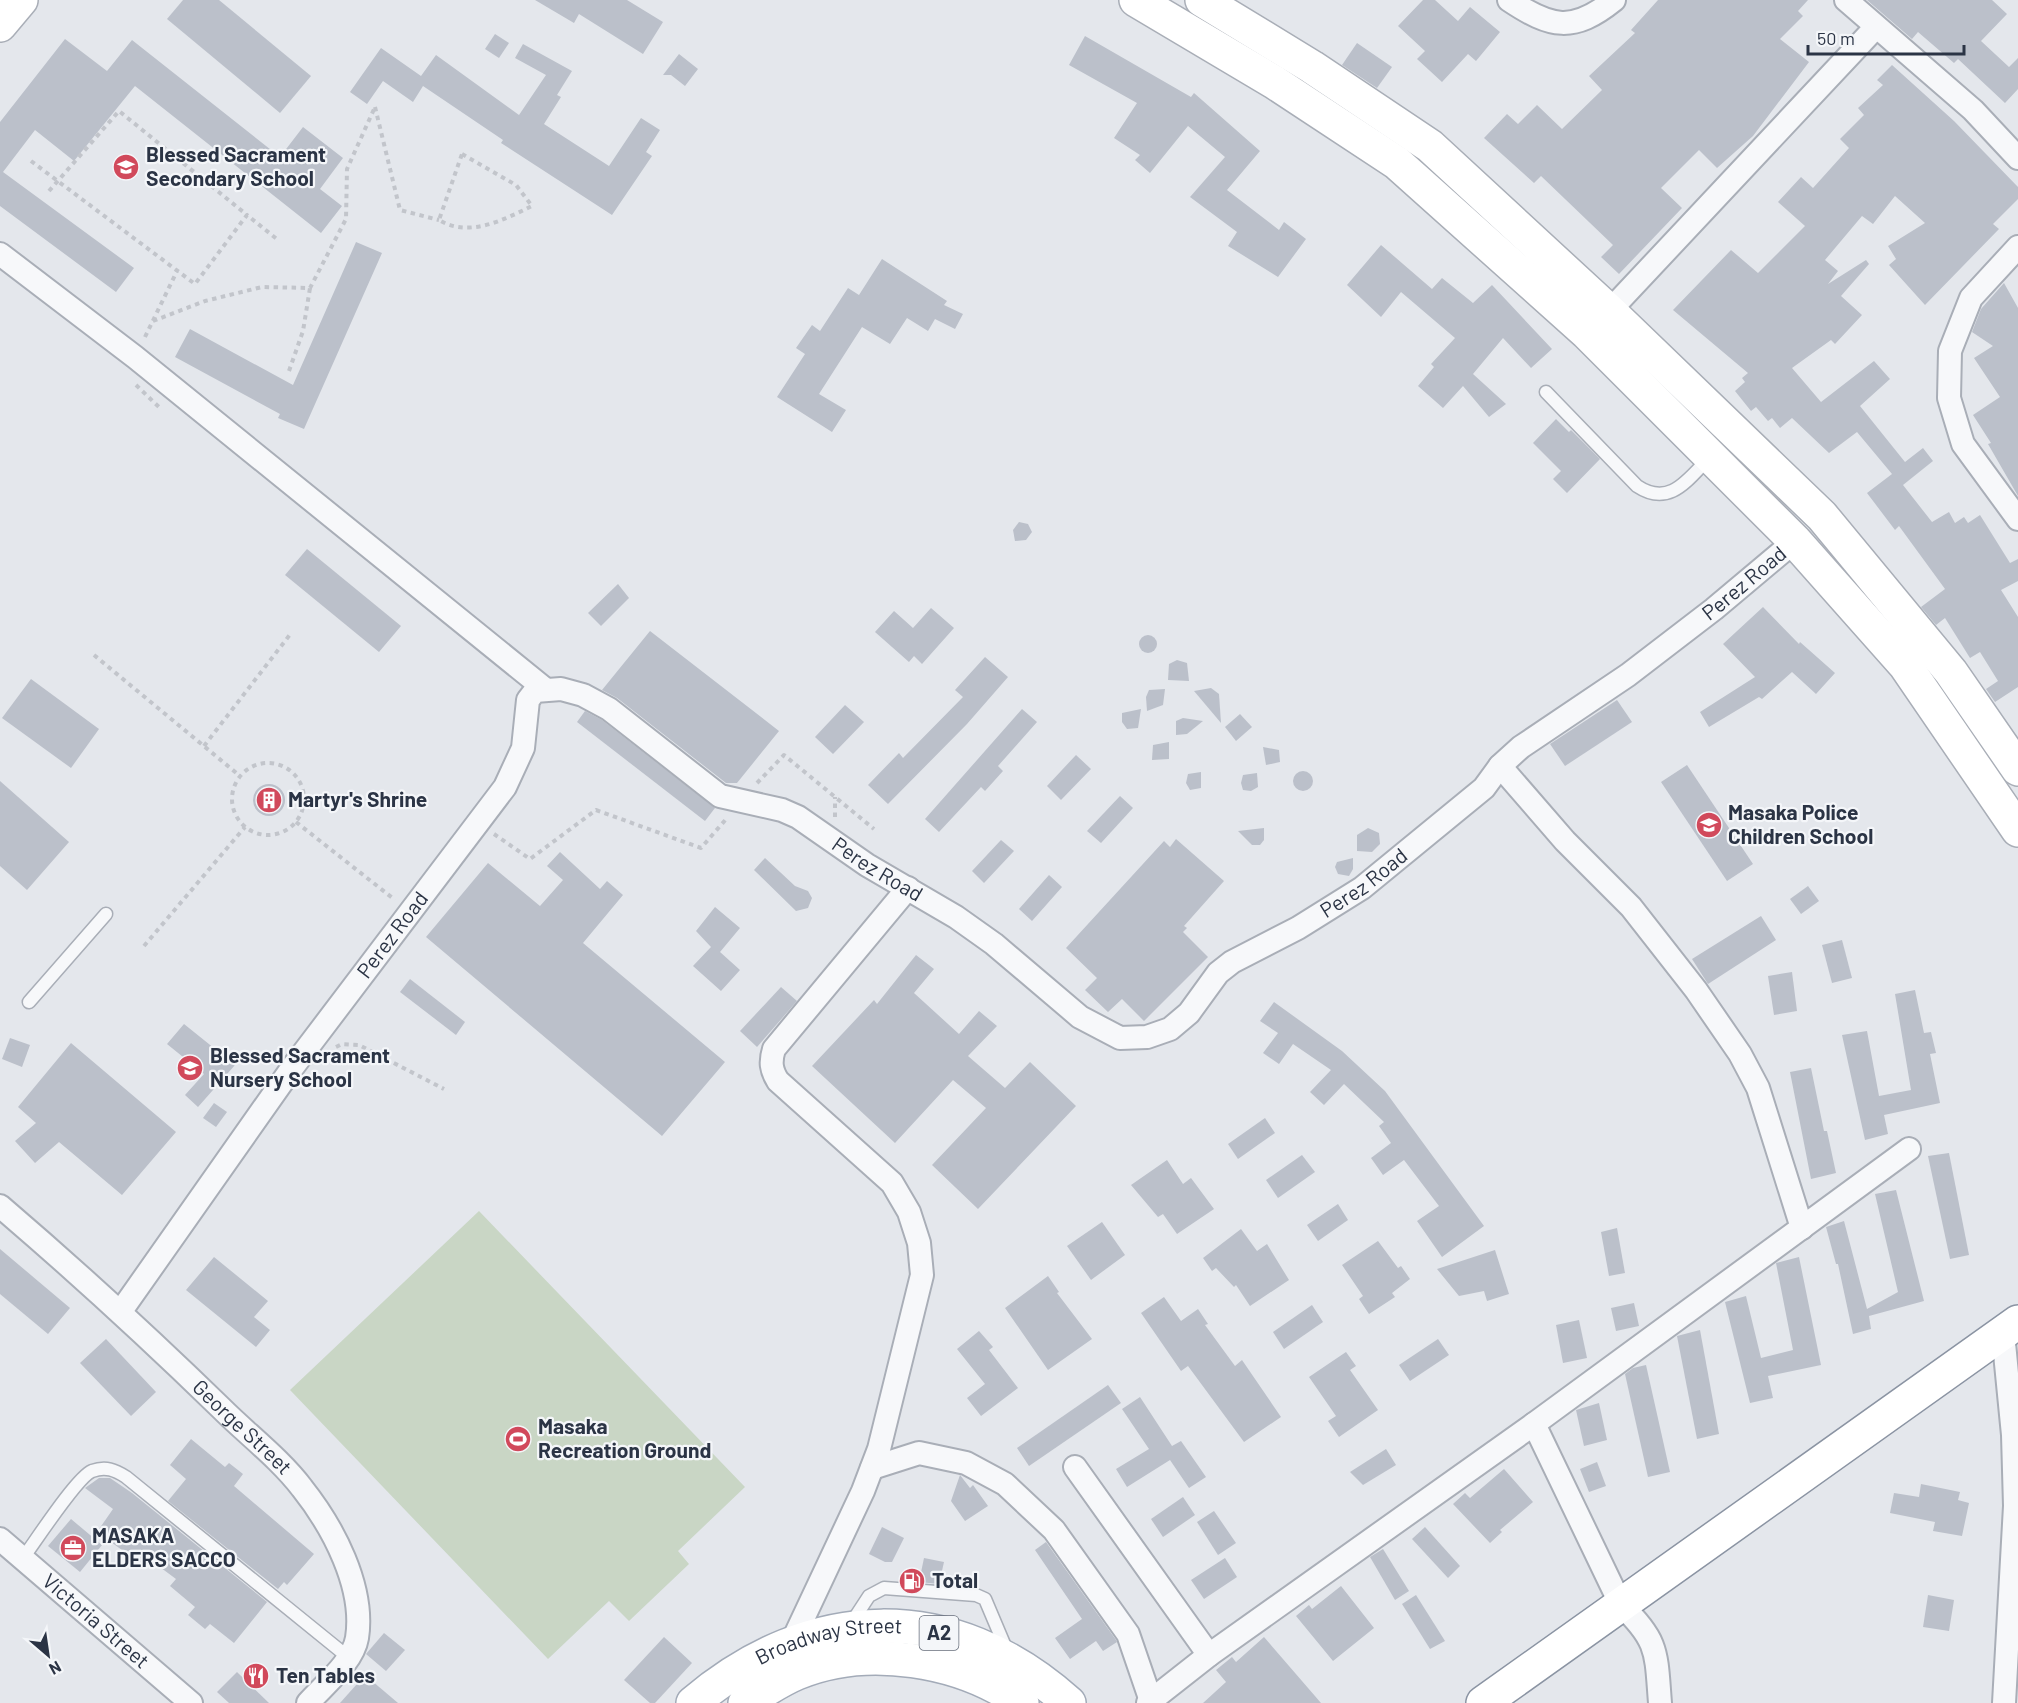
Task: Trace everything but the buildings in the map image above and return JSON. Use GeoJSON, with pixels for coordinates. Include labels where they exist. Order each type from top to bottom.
{"type":"FeatureCollection","features":[{"type":"Feature","properties":{"kind":"main road"},"geometry":{"type":"LineString","coordinates":[[0,25],[21,0]]}},
{"type":"Feature","properties":{"kind":"main road"},"geometry":{"type":"LineString","coordinates":[[1202,0],[1312,67],[1430,147],[1599,322],[1710,456],[1796,541],[1905,665],[2018,830]]}},
{"type":"Feature","properties":{"kind":"main road"},"geometry":{"type":"LineString","coordinates":[[1143,1],[1274,82],[1397,163],[1599,322],[1822,516],[1951,672],[2018,769]]}},
{"type":"Feature","properties":{"kind":"main road"},"geometry":{"type":"LineString","coordinates":[[1483,1703],[2011,1327]]}},
{"type":"Feature","properties":{"kind":"main road","name":"Broadway Street"},"geometry":{"type":"LineString","coordinates":[[693,1703],[718,1682],[753,1660],[795,1657],[850,1645],[909,1628],[963,1637],[1008,1679],[1069,1703]]}},
{"type":"Feature","properties":{"kind":"main road","name":"Broadway Street"},"geometry":{"type":"LineString","coordinates":[[745,1703],[795,1657]]}},
{"type":"Feature","properties":{"kind":"street"},"geometry":{"type":"LineString","coordinates":[[1509,0],[1536,18],[1566,24],[1588,19],[1614,0]]}},
{"type":"Feature","properties":{"kind":"street"},"geometry":{"type":"LineString","coordinates":[[1845,0],[1973,110],[2018,158]]}},
{"type":"Feature","properties":{"kind":"street"},"geometry":{"type":"LineString","coordinates":[[1599,322],[1875,28]]}},
{"type":"Feature","properties":{"kind":"street"},"geometry":{"type":"LineString","coordinates":[[2018,247],[1971,298],[1950,351],[1950,398],[1963,444],[2018,519]]}},
{"type":"Feature","properties":{"kind":"street"},"geometry":{"type":"LineString","coordinates":[[0,255],[135,357],[544,689]]}},
{"type":"Feature","properties":{"kind":"street","name":"Perez Road"},"geometry":{"type":"LineString","coordinates":[[122,1311],[292,1068],[505,787],[523,748],[528,700],[535,692],[561,688],[583,695],[609,709],[720,796],[782,810],[798,817],[867,866],[908,888],[994,944],[1080,1017],[1120,1038],[1147,1037],[1170,1029],[1189,1013],[1218,973],[1232,962],[1298,928],[1362,888],[1484,788],[1500,766],[1521,747],[1637,669],[1796,541]]}},
{"type":"Feature","properties":{"kind":"street"},"geometry":{"type":"LineString","coordinates":[[1500,766],[1565,841],[1631,907],[1696,990],[1740,1054],[1758,1088],[1802,1228]]}},
{"type":"Feature","properties":{"kind":"street"},"geometry":{"type":"LineString","coordinates":[[795,1657],[872,1468],[922,1275],[919,1243],[909,1212],[892,1183],[778,1081],[771,1070],[771,1058],[774,1049],[908,888]]}},
{"type":"Feature","properties":{"kind":"street"},"geometry":{"type":"LineString","coordinates":[[872,1468],[920,1453],[966,1463],[1005,1484],[1054,1530],[1128,1634],[1150,1702],[1209,1655],[1534,1424],[1909,1149]]}},
{"type":"Feature","properties":{"kind":"street","name":"George Street"},"geometry":{"type":"LineString","coordinates":[[0,1206],[122,1311],[301,1486],[326,1523],[347,1570],[359,1613],[356,1641],[348,1658],[308,1703]]}},
{"type":"Feature","properties":{"kind":"street"},"geometry":{"type":"LineString","coordinates":[[2004,1703],[2014,1506],[2011,1327]]}},
{"type":"Feature","properties":{"kind":"street"},"geometry":{"type":"LineString","coordinates":[[1534,1424],[1621,1605],[1642,1626],[1651,1639],[1656,1654],[1660,1703]]}},
{"type":"Feature","properties":{"kind":"street"},"geometry":{"type":"LineString","coordinates":[[1075,1467],[1209,1655]]}},
{"type":"Feature","properties":{"kind":"street","name":"Victoria Street"},"geometry":{"type":"LineString","coordinates":[[0,1539],[186,1701]]}},
{"type":"Feature","properties":{"kind":"lane"},"geometry":{"type":"LineString","coordinates":[[1546,392],[1637,486],[1649,494],[1665,494],[1680,488],[1710,456]]}},
{"type":"Feature","properties":{"kind":"lane"},"geometry":{"type":"LineString","coordinates":[[29,1002],[106,914]]}},
{"type":"Feature","properties":{"kind":"lane"},"geometry":{"type":"LineString","coordinates":[[23,1558],[78,1484],[91,1471],[111,1468],[126,1477],[348,1658]]}},
{"type":"Feature","properties":{"kind":"lane"},"geometry":{"type":"LineString","coordinates":[[850,1645],[869,1596],[884,1588],[976,1595],[985,1599],[1008,1679]]}},
{"type":"Feature","properties":{"kind":"path"},"geometry":{"type":"LineString","coordinates":[[290,371],[303,332],[310,288],[346,219],[347,169],[375,107],[400,210],[439,220],[453,228],[493,224],[532,206],[516,185],[462,154],[439,220]]}},
{"type":"Feature","properties":{"kind":"path"},"geometry":{"type":"LineString","coordinates":[[49,191],[119,111],[278,240]]}},
{"type":"Feature","properties":{"kind":"path"},"geometry":{"type":"LineString","coordinates":[[31,161],[195,285],[248,214]]}},
{"type":"Feature","properties":{"kind":"path"},"geometry":{"type":"LineString","coordinates":[[153,321],[205,301],[262,286],[310,288]]}},
{"type":"Feature","properties":{"kind":"path"},"geometry":{"type":"LineString","coordinates":[[204,746],[292,632]]}},
{"type":"Feature","properties":{"kind":"path"},"geometry":{"type":"LineString","coordinates":[[94,655],[240,776]]}},
{"type":"Feature","properties":{"kind":"path"},"geometry":{"type":"LineString","coordinates":[[495,824],[493,833],[530,859],[596,810],[701,848],[741,800],[784,755],[874,829]]}},
{"type":"Feature","properties":{"kind":"path"},"geometry":{"type":"LineString","coordinates":[[264,763],[279,764],[291,771],[300,782],[304,796],[302,809],[296,822],[285,831],[271,835],[257,834],[245,827],[236,816],[232,803],[233,789],[240,776],[264,763]]}},
{"type":"Feature","properties":{"kind":"path"},"geometry":{"type":"LineString","coordinates":[[296,822],[410,912]]}},
{"type":"Feature","properties":{"kind":"path"},"geometry":{"type":"LineString","coordinates":[[144,946],[245,827]]}},
{"type":"Feature","properties":{"kind":"path"},"geometry":{"type":"LineString","coordinates":[[332,1049],[342,1044],[359,1045],[444,1089]]}},
{"type":"Feature","properties":{"kind":"green space","name":"Masaka Recreation Ground"},"geometry":{"type":"Polygon","coordinates":[[[479,1211],[745,1487],[678,1551],[689,1564],[629,1621],[609,1601],[548,1659],[290,1390],[479,1211]]]}},
{"type":"Feature","properties":{"kind":"place","name":"Blessed Sacrament Secondary School"},"geometry":{"type":"Point","coordinates":[126,167]}},
{"type":"Feature","properties":{"kind":"place","name":"Martyr's Shrine"},"geometry":{"type":"Point","coordinates":[269,800]}},
{"type":"Feature","properties":{"kind":"place","name":"Masaka Police Children School"},"geometry":{"type":"Point","coordinates":[1709,825]}},
{"type":"Feature","properties":{"kind":"place","name":"Blessed Sacrament Nursery School"},"geometry":{"type":"Point","coordinates":[190,1068]}},
{"type":"Feature","properties":{"kind":"place","name":"Masaka Recreation Ground"},"geometry":{"type":"Point","coordinates":[518,1439]}},
{"type":"Feature","properties":{"kind":"place","name":"MASAKA ELDERS SACCO"},"geometry":{"type":"Point","coordinates":[73,1548]}},
{"type":"Feature","properties":{"kind":"place","name":"Total"},"geometry":{"type":"Point","coordinates":[912,1581]}},
{"type":"Feature","properties":{"kind":"place","name":"Ten Tables"},"geometry":{"type":"Point","coordinates":[256,1676]}}]}
